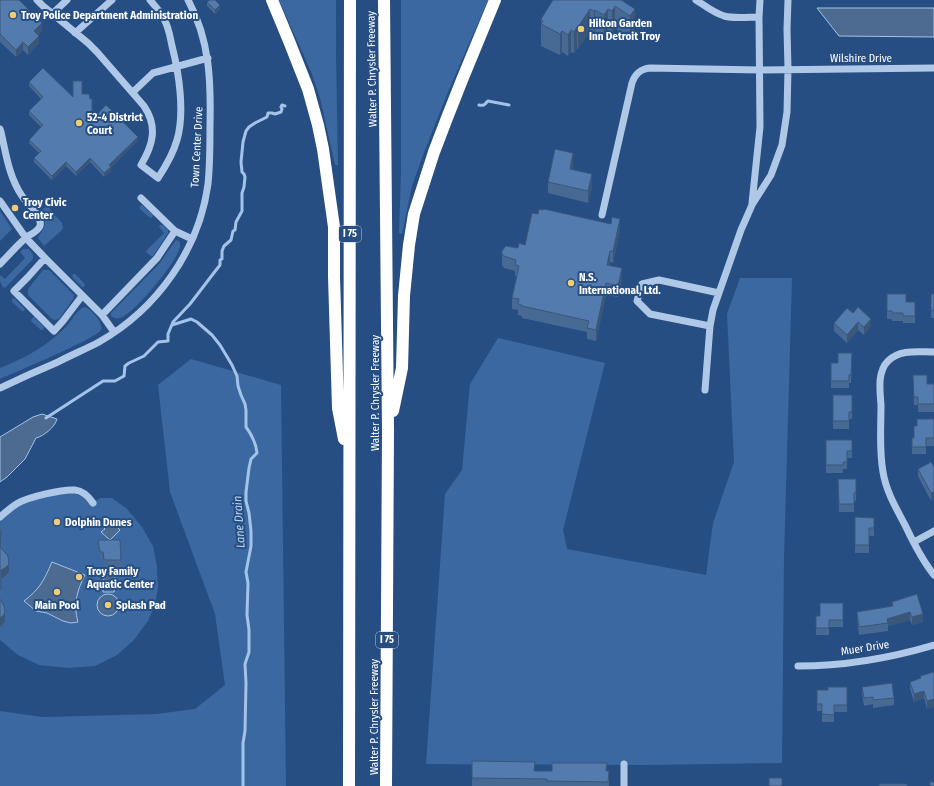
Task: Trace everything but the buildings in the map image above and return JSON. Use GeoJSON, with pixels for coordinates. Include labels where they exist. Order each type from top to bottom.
{"type":"FeatureCollection","features":[{"type":"Feature","properties":{"kind":"highway"},"geometry":{"type":"LineString","coordinates":[[272,0],[308,89],[323,149],[334,227],[334,284],[338,408],[349,468]]}},
{"type":"Feature","properties":{"kind":"highway","name":"Walter P. Chrysler Freeway"},"geometry":{"type":"LineString","coordinates":[[348,786],[350,0]]}},
{"type":"Feature","properties":{"kind":"highway","name":"Walter P. Chrysler Freeway"},"geometry":{"type":"LineString","coordinates":[[384,0],[388,431],[386,786]]}},
{"type":"Feature","properties":{"kind":"highway"},"geometry":{"type":"LineString","coordinates":[[388,431],[402,368],[404,296],[409,245],[414,214],[434,152],[495,0]]}},
{"type":"Feature","properties":{"kind":"street"},"geometry":{"type":"LineString","coordinates":[[37,0],[97,52],[147,110],[152,123],[152,142],[150,149],[140,164],[158,178],[170,159],[177,139],[180,109],[179,76],[167,24],[150,0]]}},
{"type":"Feature","properties":{"kind":"street"},"geometry":{"type":"LineString","coordinates":[[52,14],[67,0]]}},
{"type":"Feature","properties":{"kind":"street"},"geometry":{"type":"LineString","coordinates":[[75,33],[112,0]]}},
{"type":"Feature","properties":{"kind":"street","name":"Town Center Drive"},"geometry":{"type":"LineString","coordinates":[[0,388],[87,348],[114,332],[138,314],[164,286],[177,268],[192,239],[206,197],[209,172],[210,93],[208,58],[205,44],[199,24],[188,0]]}},
{"type":"Feature","properties":{"kind":"street"},"geometry":{"type":"LineString","coordinates":[[696,0],[724,16],[759,18]]}},
{"type":"Feature","properties":{"kind":"street"},"geometry":{"type":"LineString","coordinates":[[752,205],[760,127],[760,0]]}},
{"type":"Feature","properties":{"kind":"street"},"geometry":{"type":"LineString","coordinates":[[705,390],[710,326],[713,310],[740,230],[777,160],[782,145],[787,112],[788,0]]}},
{"type":"Feature","properties":{"kind":"street"},"geometry":{"type":"LineString","coordinates":[[133,92],[153,73],[208,58]]}},
{"type":"Feature","properties":{"kind":"street","name":"Wilshire Drive"},"geometry":{"type":"LineString","coordinates":[[602,215],[633,79],[638,72],[650,68],[760,70],[934,68]]}},
{"type":"Feature","properties":{"kind":"street"},"geometry":{"type":"LineString","coordinates":[[0,129],[2,132],[6,159],[11,174],[21,194],[39,218],[40,224],[39,228],[26,238],[0,264]]}},
{"type":"Feature","properties":{"kind":"street"},"geometry":{"type":"LineString","coordinates":[[141,198],[176,231],[192,239]]}},
{"type":"Feature","properties":{"kind":"street"},"geometry":{"type":"LineString","coordinates":[[0,201],[26,238],[102,315],[114,332]]}},
{"type":"Feature","properties":{"kind":"street"},"geometry":{"type":"LineString","coordinates":[[102,315],[157,258],[176,231]]}},
{"type":"Feature","properties":{"kind":"street"},"geometry":{"type":"LineString","coordinates":[[45,258],[14,291],[54,331],[63,322],[82,296]]}},
{"type":"Feature","properties":{"kind":"street"},"geometry":{"type":"LineString","coordinates":[[710,326],[650,314],[637,301],[642,284],[658,280],[719,292]]}},
{"type":"Feature","properties":{"kind":"street"},"geometry":{"type":"LineString","coordinates":[[934,352],[904,352],[897,354],[887,362],[882,373],[881,409],[881,454],[884,477],[893,502],[920,554],[934,575]]}},
{"type":"Feature","properties":{"kind":"street"},"geometry":{"type":"LineString","coordinates":[[0,517],[18,503],[35,497],[61,491],[76,490],[87,495],[92,503]]}},
{"type":"Feature","properties":{"kind":"street"},"geometry":{"type":"LineString","coordinates":[[914,542],[934,531]]}},
{"type":"Feature","properties":{"kind":"street","name":"Muer Drive"},"geometry":{"type":"LineString","coordinates":[[798,666],[830,665],[862,661],[905,653],[934,645]]}},
{"type":"Feature","properties":{"kind":"street"},"geometry":{"type":"LineString","coordinates":[[624,764],[624,786]]}},
{"type":"Feature","properties":{"kind":"shaded area"},"geometry":{"type":"Polygon","coordinates":[[[279,0],[336,0],[338,165],[335,165],[320,98],[312,74],[279,0]]]}},
{"type":"Feature","properties":{"kind":"shaded area"},"geometry":{"type":"Polygon","coordinates":[[[401,0],[488,0],[448,92],[423,155],[412,186],[402,234],[399,233],[401,172],[401,0]]]}},
{"type":"Feature","properties":{"kind":"shaded area"},"geometry":{"type":"Polygon","coordinates":[[[817,8],[934,8],[934,37],[839,36],[817,8]]]}},
{"type":"Feature","properties":{"kind":"shaded area"},"geometry":{"type":"Polygon","coordinates":[[[142,205],[153,215],[152,218],[140,209],[140,206],[142,205]]]}},
{"type":"Feature","properties":{"kind":"shaded area"},"geometry":{"type":"Polygon","coordinates":[[[47,206],[62,223],[63,228],[44,246],[38,238],[45,226],[40,211],[47,206]]]}},
{"type":"Feature","properties":{"kind":"shaded area"},"geometry":{"type":"Polygon","coordinates":[[[0,211],[12,229],[0,241],[0,211]]]}},
{"type":"Feature","properties":{"kind":"shaded area"},"geometry":{"type":"Polygon","coordinates":[[[160,225],[163,225],[168,230],[168,233],[153,256],[151,256],[146,252],[147,250],[164,233],[159,227],[160,225]]]}},
{"type":"Feature","properties":{"kind":"shaded area"},"geometry":{"type":"Polygon","coordinates":[[[176,240],[179,241],[180,245],[177,254],[154,287],[135,307],[126,314],[120,318],[111,316],[111,313],[159,264],[176,240]]]}},
{"type":"Feature","properties":{"kind":"shaded area"},"geometry":{"type":"Polygon","coordinates":[[[23,249],[29,249],[33,255],[33,259],[5,288],[1,284],[0,275],[5,279],[25,258],[21,253],[23,249]]]}},
{"type":"Feature","properties":{"kind":"shaded area"},"geometry":{"type":"Polygon","coordinates":[[[43,270],[49,270],[74,295],[73,299],[59,319],[52,319],[28,295],[28,289],[43,270]]]}},
{"type":"Feature","properties":{"kind":"shaded area"},"geometry":{"type":"Polygon","coordinates":[[[74,274],[85,284],[84,287],[82,287],[73,278],[72,275],[74,274]]]}},
{"type":"Feature","properties":{"kind":"shaded area"},"geometry":{"type":"Polygon","coordinates":[[[740,278],[792,278],[784,558],[782,763],[645,765],[426,764],[445,494],[462,470],[470,384],[498,338],[605,363],[563,530],[567,549],[706,575],[713,523],[734,462],[727,314],[740,278]]]}},
{"type":"Feature","properties":{"kind":"shaded area"},"geometry":{"type":"Polygon","coordinates":[[[13,298],[25,309],[24,311],[12,302],[13,298]]]}},
{"type":"Feature","properties":{"kind":"shaded area"},"geometry":{"type":"Polygon","coordinates":[[[85,307],[90,310],[99,320],[101,330],[86,340],[0,379],[0,368],[27,356],[43,346],[59,334],[79,310],[85,307]]]}},
{"type":"Feature","properties":{"kind":"shaded area"},"geometry":{"type":"Polygon","coordinates":[[[34,317],[44,327],[43,330],[31,321],[34,317]]]}},
{"type":"Feature","properties":{"kind":"shaded area"},"geometry":{"type":"Polygon","coordinates":[[[191,359],[281,385],[286,786],[0,786],[0,711],[42,717],[156,714],[195,709],[225,685],[215,614],[170,492],[158,385],[191,359]]]}},
{"type":"Feature","properties":{"kind":"shaded area"},"geometry":{"type":"Polygon","coordinates":[[[42,414],[57,419],[56,422],[46,433],[36,438],[25,459],[0,482],[0,437],[33,417],[42,414]]]}},
{"type":"Feature","properties":{"kind":"shaded area","name":"Troy Family Aquatic Center"},"geometry":{"type":"Polygon","coordinates":[[[73,493],[83,497],[89,504],[101,498],[112,498],[127,509],[142,527],[153,546],[157,567],[158,587],[155,605],[148,621],[133,641],[117,655],[95,666],[69,668],[39,665],[18,655],[0,640],[0,519],[17,506],[45,496],[73,493]]]}},
{"type":"Feature","properties":{"kind":"shaded area"},"geometry":{"type":"Polygon","coordinates":[[[112,522],[120,530],[110,540],[101,532],[105,529],[103,527],[112,522]]]}},
{"type":"Feature","properties":{"kind":"shaded area","name":"Main Pool"},"geometry":{"type":"Polygon","coordinates":[[[52,562],[85,575],[80,586],[76,604],[78,622],[71,623],[63,621],[47,613],[36,611],[24,601],[41,584],[52,562]]]}},
{"type":"Feature","properties":{"kind":"shaded area"},"geometry":{"type":"Polygon","coordinates":[[[108,573],[115,576],[114,592],[103,592],[104,575],[108,573]]]}},
{"type":"Feature","properties":{"kind":"shaded area","name":"Splash Pad"},"geometry":{"type":"Polygon","coordinates":[[[108,594],[112,595],[118,601],[118,609],[112,615],[108,616],[104,615],[98,609],[97,605],[98,601],[104,595],[108,594]]]}},
{"type":"Feature","properties":{"kind":"waterway"},"geometry":{"type":"LineString","coordinates":[[479,105],[484,105],[488,101],[509,105]]}},
{"type":"Feature","properties":{"kind":"waterway"},"geometry":{"type":"LineString","coordinates":[[46,418],[103,381],[115,381],[124,376],[125,366],[144,356],[158,342],[168,341],[168,334],[173,322],[190,304],[220,265],[224,246],[231,240],[233,231],[235,230],[236,222],[242,211],[242,193],[245,177],[242,172],[241,162],[243,142],[246,131],[249,127],[267,117],[268,113],[275,114],[281,112],[282,105],[285,106]]}},
{"type":"Feature","properties":{"kind":"waterway","name":"Lane Drain"},"geometry":{"type":"LineString","coordinates":[[172,325],[191,319],[197,322],[212,335],[220,345],[237,376],[238,386],[245,404],[246,427],[256,445],[257,453],[251,459],[246,492],[251,531],[251,546],[246,572],[248,583],[247,615],[249,652],[245,664],[246,683],[245,731],[243,743],[243,786]]}},
{"type":"Feature","properties":{"kind":"place","name":"Troy Police Department Administration"},"geometry":{"type":"Point","coordinates":[13,15]}},
{"type":"Feature","properties":{"kind":"place","name":"Hilton Garden Inn Detroit Troy"},"geometry":{"type":"Point","coordinates":[581,29]}},
{"type":"Feature","properties":{"kind":"place","name":"52-4 District Court"},"geometry":{"type":"Point","coordinates":[79,123]}},
{"type":"Feature","properties":{"kind":"place","name":"Troy Civic Center"},"geometry":{"type":"Point","coordinates":[15,208]}},
{"type":"Feature","properties":{"kind":"place","name":"N.S. International, Ltd."},"geometry":{"type":"Point","coordinates":[571,283]}},
{"type":"Feature","properties":{"kind":"place","name":"Dolphin Dunes"},"geometry":{"type":"Point","coordinates":[57,522]}},
{"type":"Feature","properties":{"kind":"place","name":"Troy Family Aquatic Center"},"geometry":{"type":"Point","coordinates":[79,577]}},
{"type":"Feature","properties":{"kind":"place","name":"Main Pool"},"geometry":{"type":"Point","coordinates":[57,592]}},
{"type":"Feature","properties":{"kind":"place","name":"Splash Pad"},"geometry":{"type":"Point","coordinates":[108,605]}}]}
